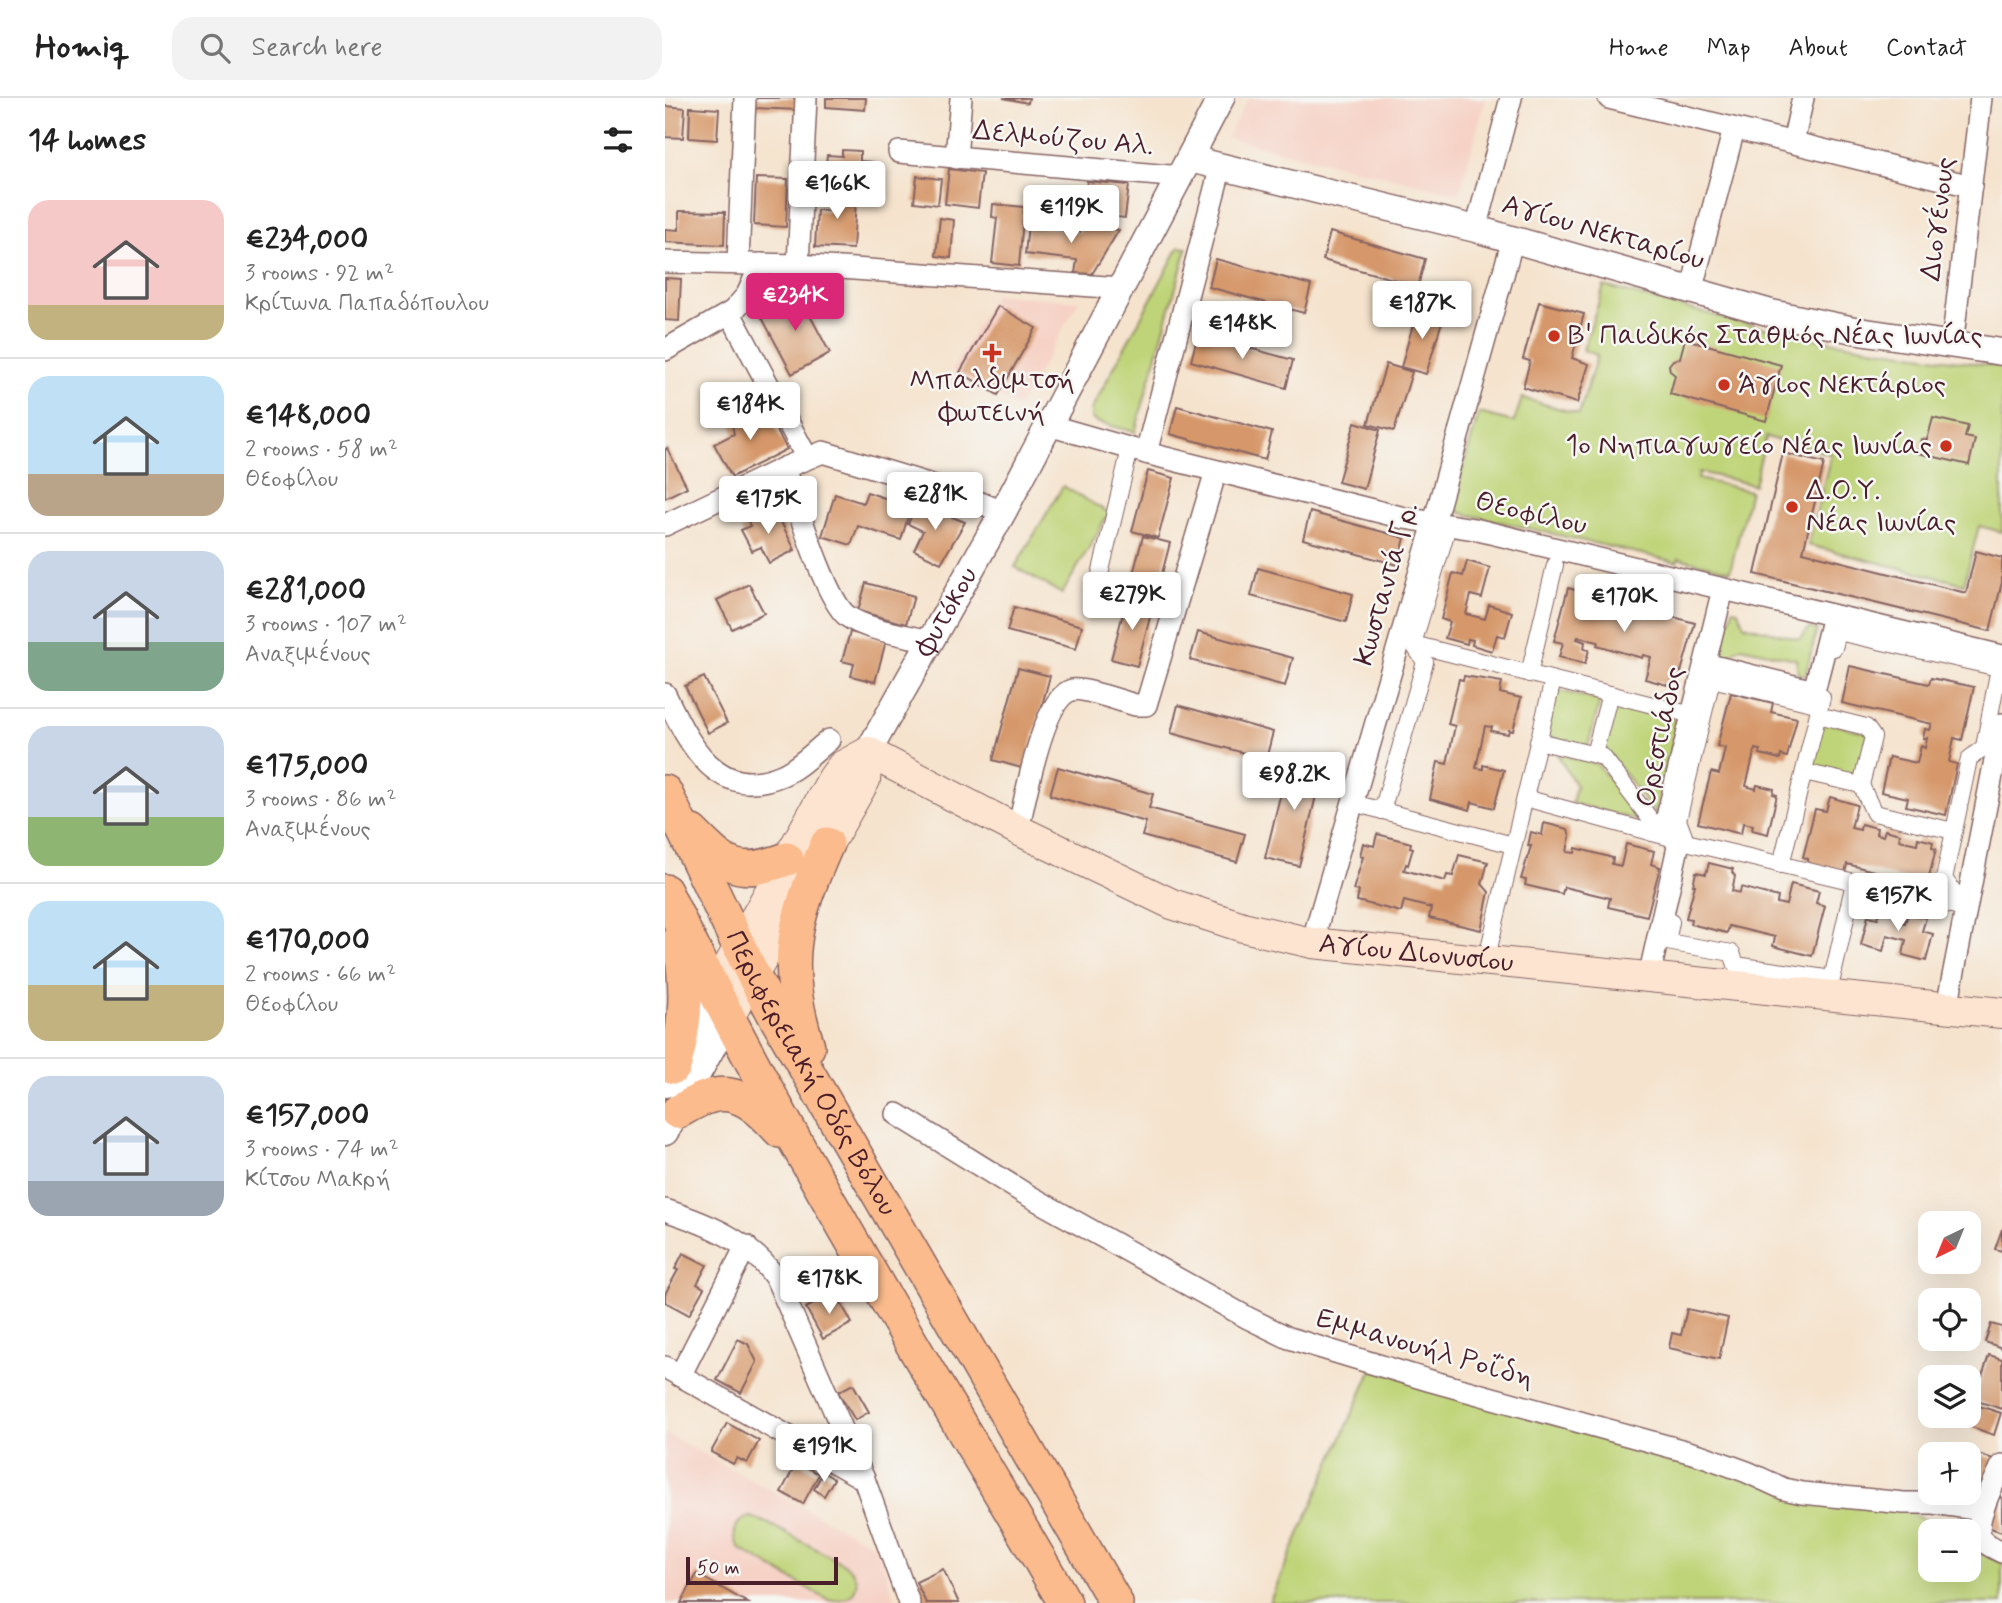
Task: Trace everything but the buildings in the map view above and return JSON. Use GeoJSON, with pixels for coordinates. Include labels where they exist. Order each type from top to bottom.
{"type":"FeatureCollection","features":[{"type":"Feature","properties":{"kind":"main road","name":"Αγίου Διονυσίου"},"geometry":{"type":"LineString","coordinates":[[868,752],[1018,830],[1172,904],[1243,927],[1312,943],[2002,1013]]}},
{"type":"Feature","properties":{"kind":"main road","name":"Φυτόκου"},"geometry":{"type":"LineString","coordinates":[[745,960],[827,844],[865,780],[868,752]]}},
{"type":"Feature","properties":{"kind":"main road","name":"Φυτόκου"},"geometry":{"type":"LineString","coordinates":[[722,1004],[745,960],[787,859],[833,778],[842,766],[868,752]]}},
{"type":"Feature","properties":{"kind":"main road"},"geometry":{"type":"LineString","coordinates":[[671,805],[720,859],[732,866],[754,868],[787,859]]}},
{"type":"Feature","properties":{"kind":"main road","name":"Περιφερειακή Οδός Βόλου"},"geometry":{"type":"LineString","coordinates":[[671,805],[745,960],[831,1116],[1116,1603]]}},
{"type":"Feature","properties":{"kind":"main road"},"geometry":{"type":"LineString","coordinates":[[827,844],[797,922],[792,972],[797,1011],[831,1116]]}},
{"type":"Feature","properties":{"kind":"main road"},"geometry":{"type":"LineString","coordinates":[[669,900],[684,968],[686,1004],[683,1035],[670,1099],[717,1095],[737,1097],[762,1112],[806,1160]]}},
{"type":"Feature","properties":{"kind":"main road","name":"Περιφερειακή Οδός Βόλου"},"geometry":{"type":"LineString","coordinates":[[669,900],[806,1160],[1065,1603]]}},
{"type":"Feature","properties":{"kind":"street"},"geometry":{"type":"LineString","coordinates":[[738,262],[745,98]]}},
{"type":"Feature","properties":{"kind":"street"},"geometry":{"type":"LineString","coordinates":[[798,265],[806,98]]}},
{"type":"Feature","properties":{"kind":"street"},"geometry":{"type":"LineString","coordinates":[[956,158],[961,98]]}},
{"type":"Feature","properties":{"kind":"street","name":"Φυτόκου"},"geometry":{"type":"LineString","coordinates":[[868,752],[1003,512],[1221,98]]}},
{"type":"Feature","properties":{"kind":"street"},"geometry":{"type":"LineString","coordinates":[[1476,229],[1511,98]]}},
{"type":"Feature","properties":{"kind":"street"},"geometry":{"type":"LineString","coordinates":[[1609,98],[1649,103],[1734,129],[1971,186]]}},
{"type":"Feature","properties":{"kind":"street"},"geometry":{"type":"LineString","coordinates":[[1793,142],[1803,98]]}},
{"type":"Feature","properties":{"kind":"street","name":"Διογένους"},"geometry":{"type":"LineString","coordinates":[[1952,346],[1981,98]]}},
{"type":"Feature","properties":{"kind":"street"},"geometry":{"type":"LineString","coordinates":[[1691,290],[1734,129]]}},
{"type":"Feature","properties":{"kind":"street","name":"Δελμούζου Αλ."},"geometry":{"type":"LineString","coordinates":[[899,152],[956,158],[1185,168]]}},
{"type":"Feature","properties":{"kind":"street"},"geometry":{"type":"LineString","coordinates":[[1093,604],[1221,166]]}},
{"type":"Feature","properties":{"kind":"street","name":"Αγίου Νεκταρίου"},"geometry":{"type":"LineString","coordinates":[[1185,168],[1221,166],[1476,229],[1817,324],[2002,352]]}},
{"type":"Feature","properties":{"kind":"street","name":"Κωσταντά Γρ."},"geometry":{"type":"LineString","coordinates":[[1312,943],[1439,530],[1513,239]]}},
{"type":"Feature","properties":{"kind":"street"},"geometry":{"type":"LineString","coordinates":[[665,262],[798,265],[1121,288]]}},
{"type":"Feature","properties":{"kind":"street"},"geometry":{"type":"LineString","coordinates":[[665,350],[730,313],[745,299],[761,264]]}},
{"type":"Feature","properties":{"kind":"street"},"geometry":{"type":"LineString","coordinates":[[730,313],[807,458]]}},
{"type":"Feature","properties":{"kind":"street","name":"Θεοφίλου"},"geometry":{"type":"LineString","coordinates":[[1048,425],[1138,451],[1404,518],[1439,530],[1474,529],[1716,597],[1833,616],[2002,656]]}},
{"type":"Feature","properties":{"kind":"street"},"geometry":{"type":"LineString","coordinates":[[665,525],[817,453],[829,453],[948,490],[1003,512]]}},
{"type":"Feature","properties":{"kind":"street"},"geometry":{"type":"LineString","coordinates":[[784,468],[828,589],[841,610],[858,622],[930,641]]}},
{"type":"Feature","properties":{"kind":"street"},"geometry":{"type":"LineString","coordinates":[[1018,830],[1043,729],[1057,701],[1064,694],[1077,689],[1136,705],[1146,705],[1216,471]]}},
{"type":"Feature","properties":{"kind":"street"},"geometry":{"type":"LineString","coordinates":[[1382,811],[1425,662],[1413,644],[1439,530]]}},
{"type":"Feature","properties":{"kind":"street"},"geometry":{"type":"LineString","coordinates":[[1529,674],[1555,565]]}},
{"type":"Feature","properties":{"kind":"street"},"geometry":{"type":"LineString","coordinates":[[1693,715],[1716,597]]}},
{"type":"Feature","properties":{"kind":"street","name":"Ορεστιάδος"},"geometry":{"type":"LineString","coordinates":[[1649,977],[1678,847],[1667,837],[1668,817],[1705,664],[1716,597]]}},
{"type":"Feature","properties":{"kind":"street"},"geometry":{"type":"LineString","coordinates":[[1705,664],[1814,691],[1833,616]]}},
{"type":"Feature","properties":{"kind":"street"},"geometry":{"type":"LineString","coordinates":[[1781,865],[1838,632],[1999,668],[1984,747],[1969,759],[1944,879],[1954,892],[1959,907]]}},
{"type":"Feature","properties":{"kind":"street"},"geometry":{"type":"LineString","coordinates":[[1413,644],[1693,715]]}},
{"type":"Feature","properties":{"kind":"street"},"geometry":{"type":"LineString","coordinates":[[1693,715],[1711,679],[1819,710],[1866,727],[1873,737],[1861,785],[1874,813],[1954,831]]}},
{"type":"Feature","properties":{"kind":"street"},"geometry":{"type":"LineString","coordinates":[[1486,961],[1553,680]]}},
{"type":"Feature","properties":{"kind":"street"},"geometry":{"type":"LineString","coordinates":[[665,694],[703,761],[712,770],[742,781],[760,781],[783,775],[829,740]]}},
{"type":"Feature","properties":{"kind":"street"},"geometry":{"type":"LineString","coordinates":[[1594,754],[1610,694]]}},
{"type":"Feature","properties":{"kind":"street"},"geometry":{"type":"LineString","coordinates":[[1947,1007],[1959,907],[2002,724]]}},
{"type":"Feature","properties":{"kind":"street"},"geometry":{"type":"LineString","coordinates":[[1538,741],[1603,757],[1654,824],[1667,837],[1688,847],[1667,942],[1732,953],[1736,965],[1832,979],[1854,883]]}},
{"type":"Feature","properties":{"kind":"street"},"geometry":{"type":"LineString","coordinates":[[1804,772],[1861,785]]}},
{"type":"Feature","properties":{"kind":"street"},"geometry":{"type":"LineString","coordinates":[[1525,798],[1667,837],[1959,907]]}},
{"type":"Feature","properties":{"kind":"street"},"geometry":{"type":"LineString","coordinates":[[1353,803],[1514,845]]}},
{"type":"Feature","properties":{"kind":"street","name":"Φυτόκου"},"geometry":{"type":"LineString","coordinates":[[670,1099],[722,1004]]}},
{"type":"Feature","properties":{"kind":"street","name":"Φυτόκου"},"geometry":{"type":"LineString","coordinates":[[670,1099],[722,1004]]}},
{"type":"Feature","properties":{"kind":"street","name":"Εμμανουήλ Ροΐδη"},"geometry":{"type":"LineString","coordinates":[[897,1114],[1024,1194],[1289,1338],[1431,1381],[1703,1456],[1739,1468],[1784,1489],[1816,1495],[1933,1503],[1983,1510]]}},
{"type":"Feature","properties":{"kind":"street"},"geometry":{"type":"LineString","coordinates":[[665,1210],[712,1227],[746,1246],[769,1268],[786,1296],[863,1479],[909,1603]]}},
{"type":"Feature","properties":{"kind":"street"},"geometry":{"type":"LineString","coordinates":[[746,1246],[673,1372],[863,1479]]}},
{"type":"Feature","properties":{"kind":"street"},"geometry":{"type":"LineString","coordinates":[[2002,1465],[1983,1510],[1980,1535],[1985,1542],[2002,1552]]}},
{"type":"Feature","properties":{"kind":"shaded area"},"geometry":{"type":"Polygon","coordinates":[[[1248,98],[1486,98],[1459,194],[1227,138],[1248,98]]]}},
{"type":"Feature","properties":{"kind":"shaded area"},"geometry":{"type":"Polygon","coordinates":[[[995,294],[1079,301],[1018,408],[952,370],[995,294]]]}},
{"type":"Feature","properties":{"kind":"shaded area"},"geometry":{"type":"Polygon","coordinates":[[[665,1433],[878,1548],[896,1603],[665,1603],[665,1433]]]}},
{"type":"Feature","properties":{"kind":"green space"},"geometry":{"type":"Polygon","coordinates":[[[1179,247],[1187,248],[1135,432],[1096,422],[1091,418],[1091,410],[1179,247]]]}},
{"type":"Feature","properties":{"kind":"green space"},"geometry":{"type":"Polygon","coordinates":[[[1604,286],[1806,337],[2002,367],[2002,532],[1979,526],[1964,584],[1808,545],[1831,454],[1766,437],[1754,485],[1699,472],[1698,479],[1750,491],[1730,571],[1679,558],[1677,562],[1461,513],[1453,501],[1479,413],[1514,422],[1522,398],[1579,414],[1597,355],[1583,350],[1604,286]]]}},
{"type":"Feature","properties":{"kind":"green space"},"geometry":{"type":"Polygon","coordinates":[[[1063,486],[1109,513],[1062,594],[1015,567],[1063,486]]]}},
{"type":"Feature","properties":{"kind":"green space"},"geometry":{"type":"Polygon","coordinates":[[[1733,609],[1738,610],[1744,625],[1799,639],[1810,628],[1817,630],[1805,676],[1798,674],[1796,659],[1741,647],[1725,659],[1719,657],[1733,609]]]}},
{"type":"Feature","properties":{"kind":"green space"},"geometry":{"type":"Polygon","coordinates":[[[1557,690],[1600,701],[1588,746],[1545,736],[1557,690]]]}},
{"type":"Feature","properties":{"kind":"green space"},"geometry":{"type":"Polygon","coordinates":[[[1615,705],[1678,721],[1655,814],[1604,747],[1615,705]]]}},
{"type":"Feature","properties":{"kind":"green space"},"geometry":{"type":"Polygon","coordinates":[[[1820,721],[1869,733],[1858,780],[1809,769],[1820,721]]]}},
{"type":"Feature","properties":{"kind":"green space"},"geometry":{"type":"Polygon","coordinates":[[[1557,754],[1597,764],[1643,822],[1572,803],[1576,786],[1557,754]]]}},
{"type":"Feature","properties":{"kind":"green space"},"geometry":{"type":"Polygon","coordinates":[[[1372,1369],[1735,1471],[1909,1509],[1915,1516],[1923,1519],[1918,1519],[1918,1582],[1981,1582],[1981,1553],[2002,1562],[2002,1603],[1269,1603],[1372,1369]]]}},
{"type":"Feature","properties":{"kind":"green space"},"geometry":{"type":"Polygon","coordinates":[[[750,1517],[767,1523],[846,1565],[855,1578],[855,1590],[845,1598],[828,1600],[740,1549],[735,1530],[740,1522],[750,1517]]]}},
{"type":"Feature","properties":{"kind":"place","name":"Β' Παιδικός Σταθμός Νέας Ιωνίας"},"geometry":{"type":"Point","coordinates":[1554,336]}},
{"type":"Feature","properties":{"kind":"place","name":"Μπαλδιμτσή Φωτεινή"},"geometry":{"type":"Point","coordinates":[992,353]}},
{"type":"Feature","properties":{"kind":"place","name":"Άγιος Νεκτάριος"},"geometry":{"type":"Point","coordinates":[1724,385]}},
{"type":"Feature","properties":{"kind":"place","name":"1ο Νηπιαγωγείο Νέας Ιωνίας"},"geometry":{"type":"Point","coordinates":[1946,446]}},
{"type":"Feature","properties":{"kind":"place","name":"Δ.Ο.Υ. Νέας Ιωνίας"},"geometry":{"type":"Point","coordinates":[1792,507]}}]}
